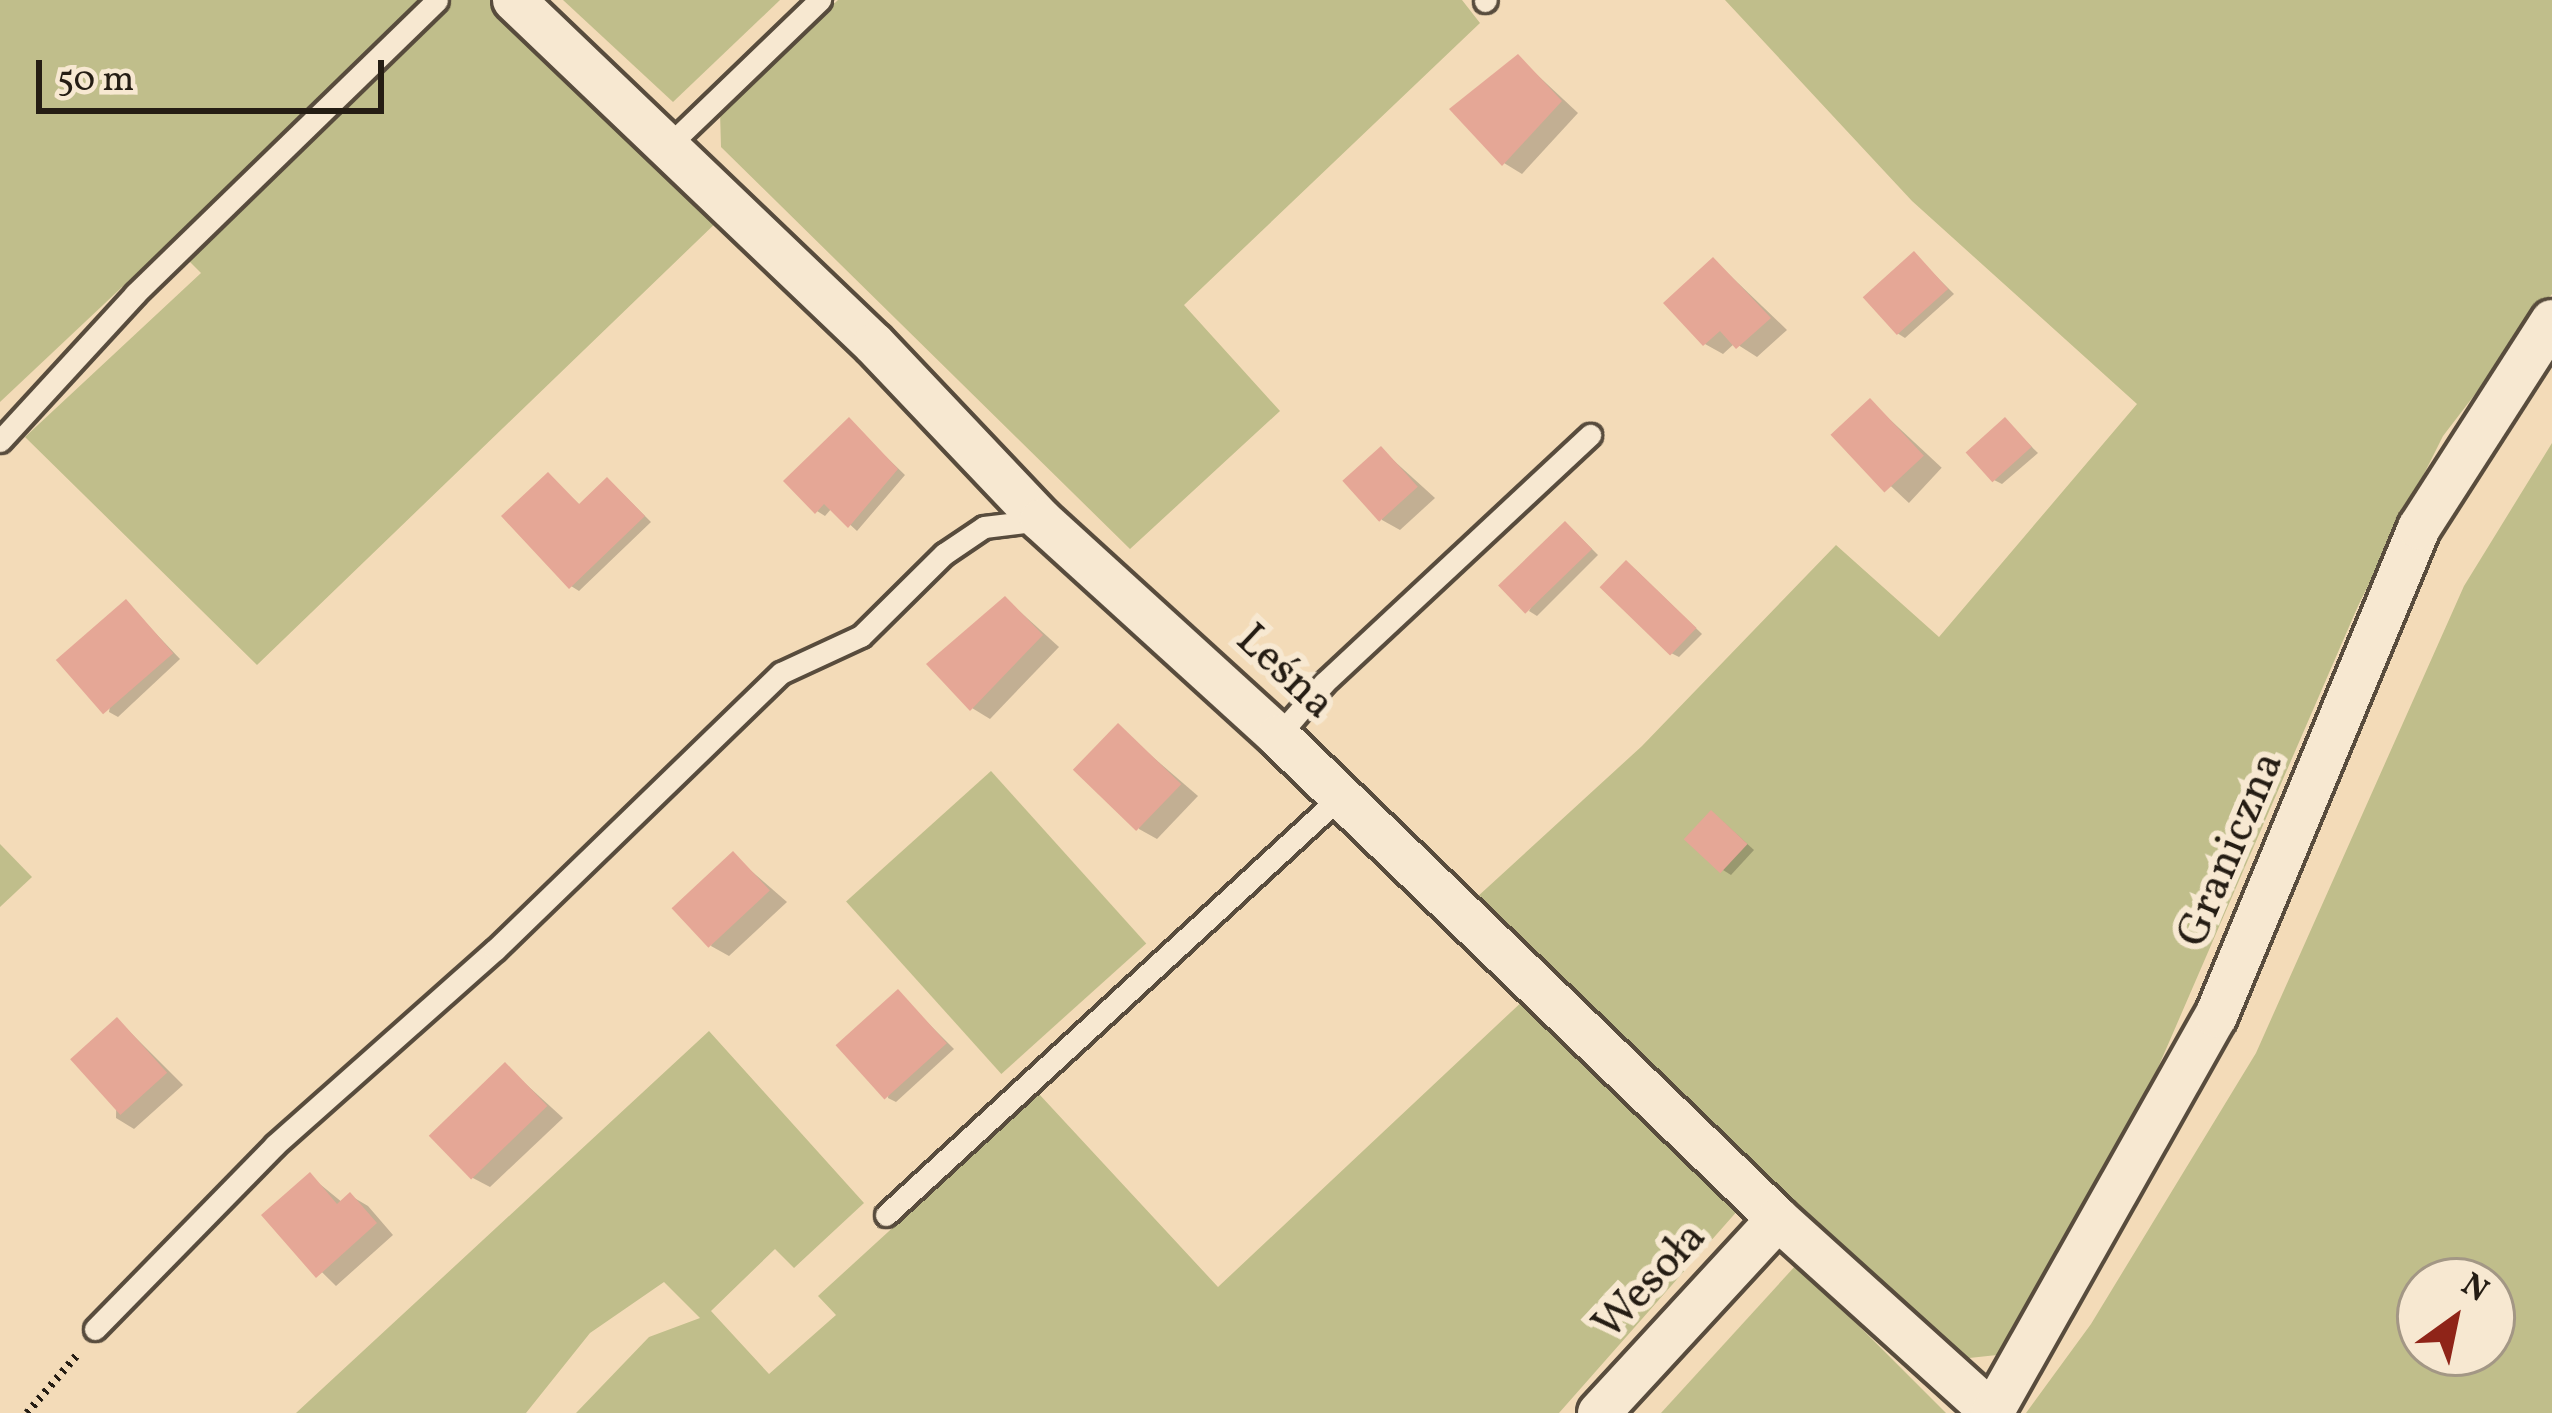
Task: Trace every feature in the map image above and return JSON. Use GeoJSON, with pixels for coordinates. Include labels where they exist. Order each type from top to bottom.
{"type":"FeatureCollection","features":[{"type":"Feature","properties":{"kind":"street","name":"Leśna"},"geometry":{"type":"LineString","coordinates":[[514,0],[874,344],[1041,520],[1278,736],[1778,1220],[1993,1413]]}},
{"type":"Feature","properties":{"kind":"street","name":"Graniczna"},"geometry":{"type":"LineString","coordinates":[[1993,1413],[2216,1016],[2419,528],[2552,321]]}},
{"type":"Feature","properties":{"kind":"street","name":"Wesoła"},"geometry":{"type":"LineString","coordinates":[[1599,1413],[1778,1220]]}},
{"type":"Feature","properties":{"kind":"lane"},"geometry":{"type":"LineString","coordinates":[[0,441],[135,294],[437,0]]}},
{"type":"Feature","properties":{"kind":"lane"},"geometry":{"type":"LineString","coordinates":[[666,148],[820,0]]}},
{"type":"Feature","properties":{"kind":"lane"},"geometry":{"type":"LineString","coordinates":[[1278,736],[1324,683],[1590,435]]}},
{"type":"Feature","properties":{"kind":"lane"},"geometry":{"type":"LineString","coordinates":[[95,1329],[275,1145],[495,950],[781,673],[861,636],[944,554],[984,527],[1041,520]]}},
{"type":"Feature","properties":{"kind":"lane"},"geometry":{"type":"LineString","coordinates":[[886,1215],[1340,796]]}},
{"type":"Feature","properties":{"kind":"path"},"geometry":{"type":"LineString","coordinates":[[27,1413],[95,1329]]}},
{"type":"Feature","properties":{"kind":"shaded area"},"geometry":{"type":"Polygon","coordinates":[[[0,0],[427,0],[0,402],[0,0]]]}},
{"type":"Feature","properties":{"kind":"shaded area"},"geometry":{"type":"Polygon","coordinates":[[[449,0],[498,0],[722,217],[257,665],[25,437],[201,273],[185,257],[449,0]]]}},
{"type":"Feature","properties":{"kind":"shaded area"},"geometry":{"type":"Polygon","coordinates":[[[563,0],[780,0],[673,102],[563,0]]]}},
{"type":"Feature","properties":{"kind":"shaded area"},"geometry":{"type":"Polygon","coordinates":[[[838,0],[1462,0],[1480,23],[1184,305],[1280,411],[1130,549],[721,147],[720,112],[838,0]]]}},
{"type":"Feature","properties":{"kind":"shaded area"},"geometry":{"type":"Polygon","coordinates":[[[1725,0],[2552,0],[2552,294],[2443,436],[2358,606],[2105,1190],[1997,1355],[1951,1360],[1476,898],[1642,746],[1836,545],[1939,637],[2137,404],[1912,201],[1725,0]]]}},
{"type":"Feature","properties":{"kind":"shaded area"},"geometry":{"type":"Polygon","coordinates":[[[2552,443],[2552,1413],[2026,1413],[2091,1324],[2256,1053],[2464,586],[2552,443]]]}},
{"type":"Feature","properties":{"kind":"shaded area"},"geometry":{"type":"Polygon","coordinates":[[[991,771],[1146,943],[1001,1074],[846,901],[991,771]]]}},
{"type":"Feature","properties":{"kind":"shaded area"},"geometry":{"type":"Polygon","coordinates":[[[0,844],[32,877],[0,907],[0,844]]]}},
{"type":"Feature","properties":{"kind":"shaded area"},"geometry":{"type":"Polygon","coordinates":[[[1528,996],[1739,1209],[1559,1413],[576,1413],[649,1337],[700,1318],[664,1282],[590,1333],[526,1413],[296,1413],[709,1031],[864,1203],[794,1268],[775,1249],[711,1311],[769,1374],[836,1315],[818,1296],[1039,1094],[1218,1287],[1528,996]]]}},
{"type":"Feature","properties":{"kind":"shaded area"},"geometry":{"type":"Polygon","coordinates":[[[1797,1264],[1946,1413],[1661,1413],[1797,1264]]]}},
{"type":"Feature","properties":{"kind":"building"},"geometry":{"type":"Polygon","coordinates":[[[1518,54],[1562,101],[1502,166],[1449,109],[1518,54]]]}},
{"type":"Feature","properties":{"kind":"building"},"geometry":{"type":"Polygon","coordinates":[[[1914,251],[1948,289],[1897,335],[1863,297],[1914,251]]]}},
{"type":"Feature","properties":{"kind":"building"},"geometry":{"type":"Polygon","coordinates":[[[1713,257],[1771,318],[1736,349],[1720,331],[1703,346],[1663,303],[1713,257]]]}},
{"type":"Feature","properties":{"kind":"building"},"geometry":{"type":"Polygon","coordinates":[[[1870,398],[1924,456],[1884,493],[1831,435],[1870,398]]]}},
{"type":"Feature","properties":{"kind":"building"},"geometry":{"type":"Polygon","coordinates":[[[849,417],[898,469],[848,528],[824,504],[815,514],[783,481],[849,417]]]}},
{"type":"Feature","properties":{"kind":"building"},"geometry":{"type":"Polygon","coordinates":[[[2005,417],[2032,447],[1992,482],[1966,452],[2005,417]]]}},
{"type":"Feature","properties":{"kind":"building"},"geometry":{"type":"Polygon","coordinates":[[[1381,446],[1418,487],[1379,522],[1342,481],[1381,446]]]}},
{"type":"Feature","properties":{"kind":"building"},"geometry":{"type":"Polygon","coordinates":[[[548,472],[579,504],[607,477],[645,516],[569,589],[501,516],[548,472]]]}},
{"type":"Feature","properties":{"kind":"building"},"geometry":{"type":"Polygon","coordinates":[[[1565,521],[1592,549],[1525,614],[1498,586],[1565,521]]]}},
{"type":"Feature","properties":{"kind":"building"},"geometry":{"type":"Polygon","coordinates":[[[1626,560],[1696,628],[1670,655],[1600,587],[1626,560]]]}},
{"type":"Feature","properties":{"kind":"building"},"geometry":{"type":"Polygon","coordinates":[[[1005,596],[1043,635],[970,711],[926,664],[1005,596]]]}},
{"type":"Feature","properties":{"kind":"building"},"geometry":{"type":"Polygon","coordinates":[[[126,599],[173,653],[103,714],[56,660],[126,599]]]}},
{"type":"Feature","properties":{"kind":"building"},"geometry":{"type":"Polygon","coordinates":[[[1118,723],[1181,784],[1136,831],[1073,770],[1118,723]]]}},
{"type":"Feature","properties":{"kind":"building"},"geometry":{"type":"Polygon","coordinates":[[[1711,810],[1748,844],[1720,873],[1684,839],[1711,810]]]}},
{"type":"Feature","properties":{"kind":"building"},"geometry":{"type":"Polygon","coordinates":[[[733,851],[770,890],[708,948],[672,908],[733,851]]]}},
{"type":"Feature","properties":{"kind":"building"},"geometry":{"type":"Polygon","coordinates":[[[898,989],[947,1043],[884,1099],[836,1045],[898,989]]]}},
{"type":"Feature","properties":{"kind":"building"},"geometry":{"type":"Polygon","coordinates":[[[117,1017],[167,1073],[120,1115],[70,1059],[117,1017]]]}},
{"type":"Feature","properties":{"kind":"building"},"geometry":{"type":"Polygon","coordinates":[[[505,1062],[547,1106],[471,1180],[429,1136],[505,1062]]]}},
{"type":"Feature","properties":{"kind":"building"},"geometry":{"type":"Polygon","coordinates":[[[310,1172],[337,1204],[350,1192],[377,1223],[316,1278],[261,1215],[310,1172]]]}}]}
